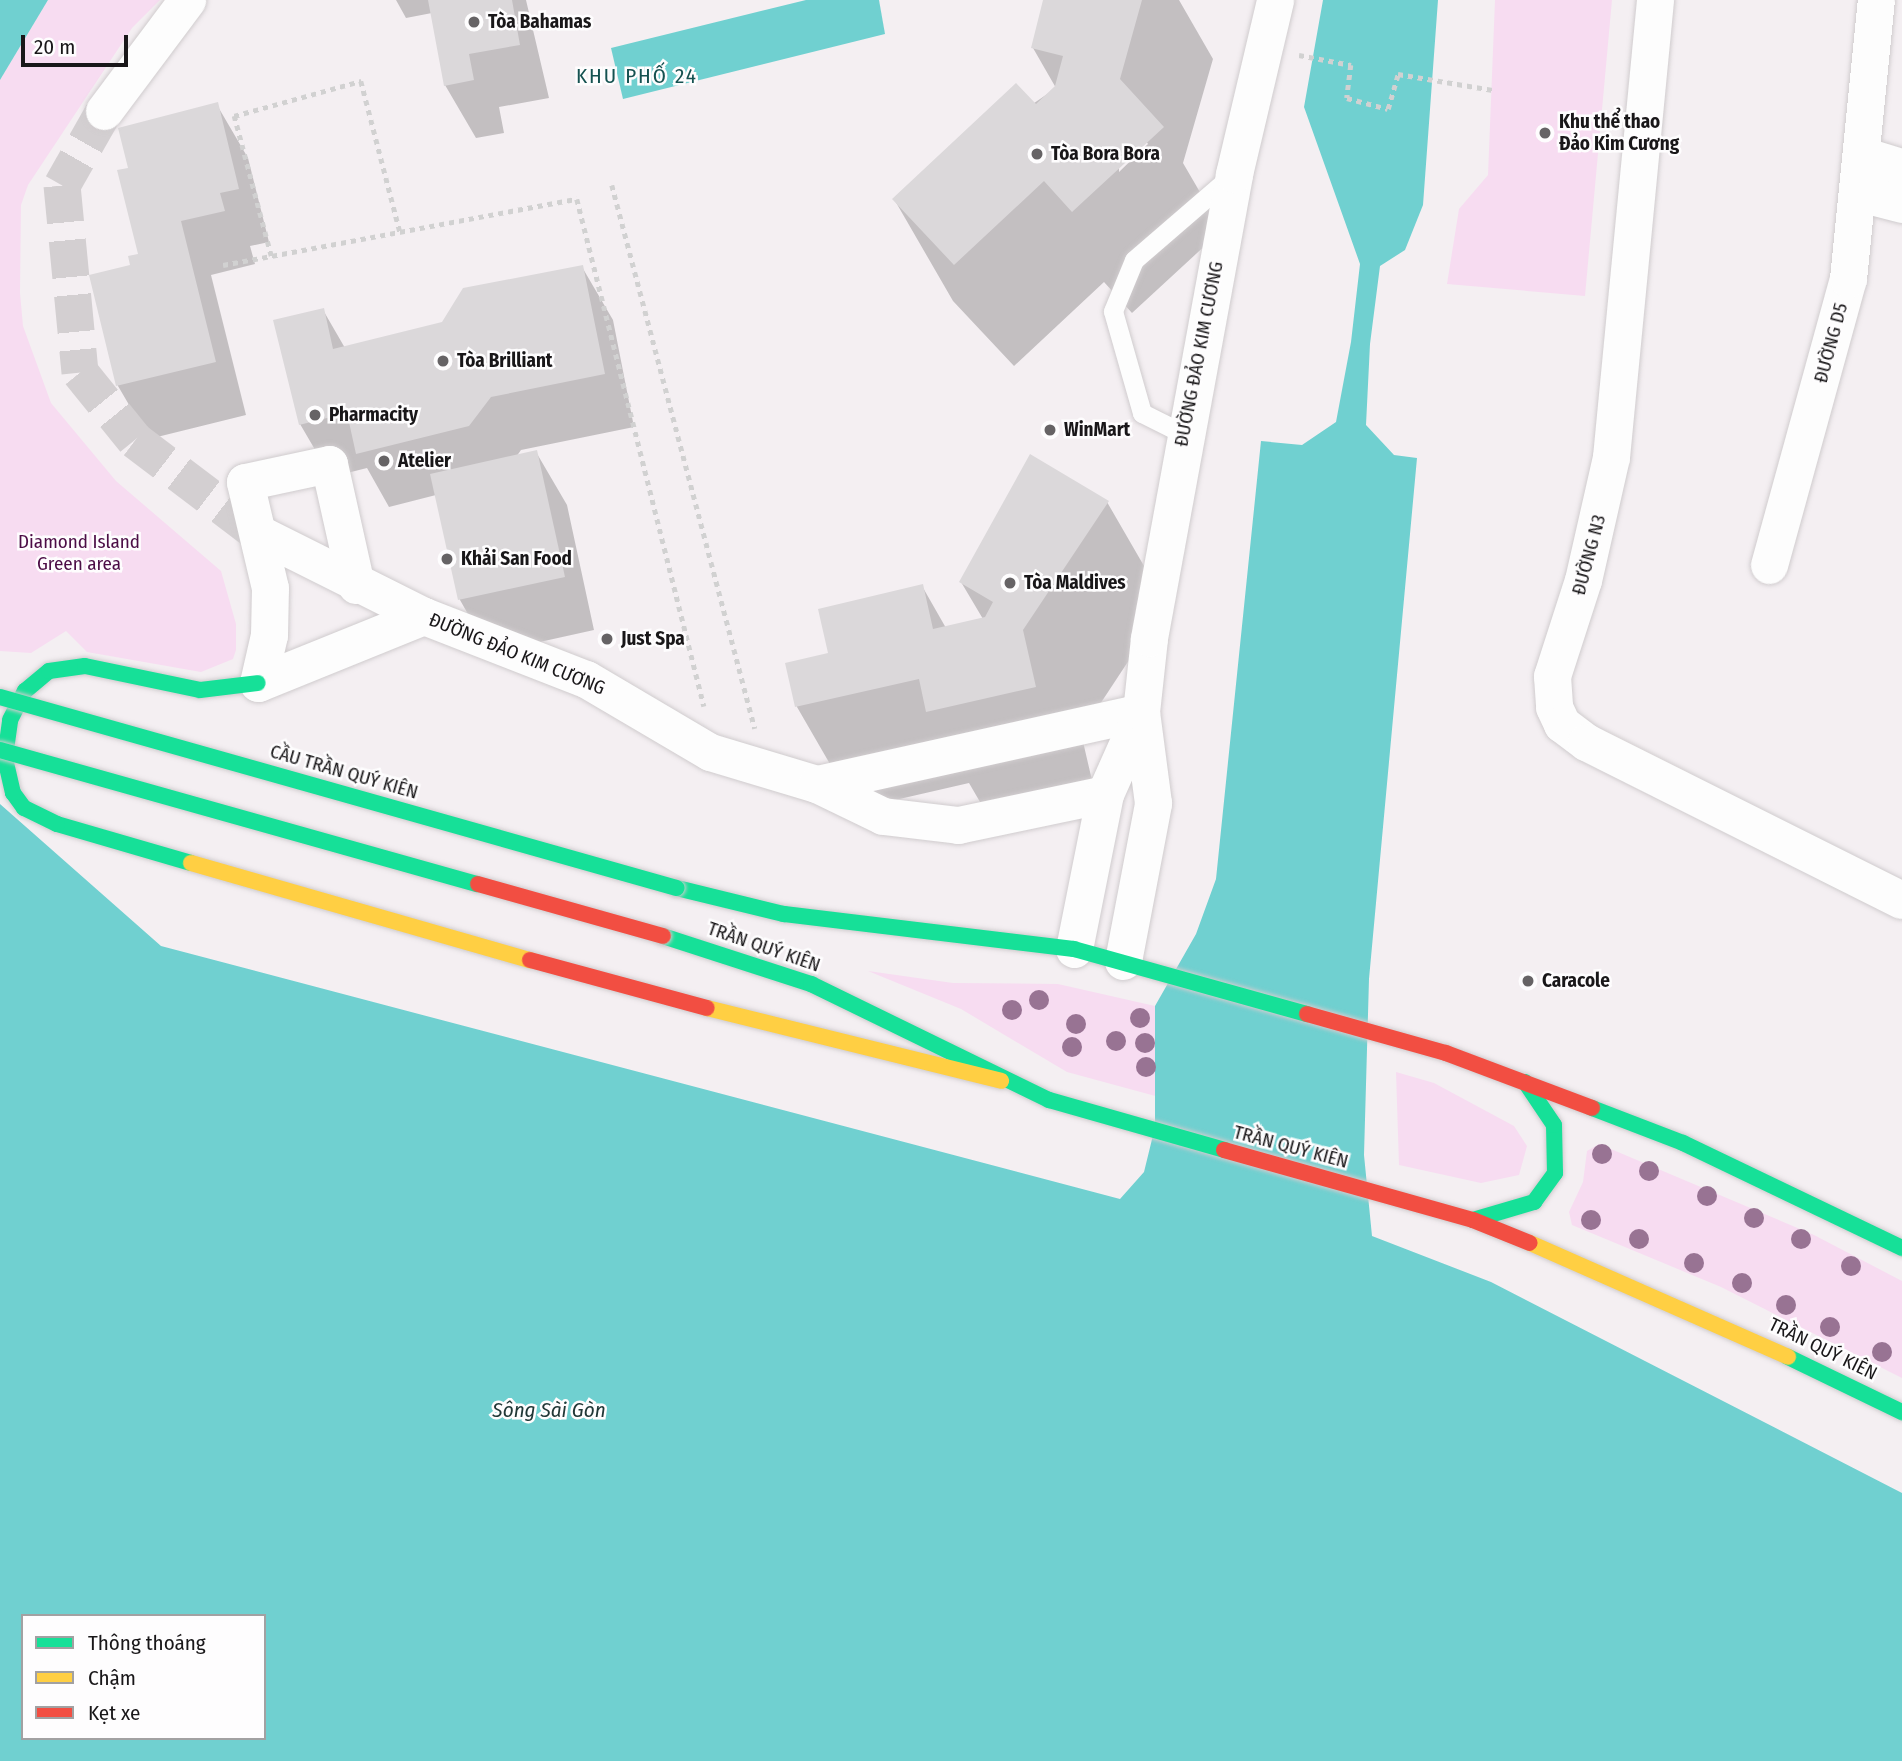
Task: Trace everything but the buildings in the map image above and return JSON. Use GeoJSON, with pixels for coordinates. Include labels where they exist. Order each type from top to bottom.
{"type":"FeatureCollection","features":[{"type":"Feature","properties":{"kind":"street"},"geometry":{"type":"LineString","coordinates":[[104,111],[187,0]]}},
{"type":"Feature","properties":{"kind":"street","name":"ĐƯỜNG ĐẢO KIM CƯƠNG"},"geometry":{"type":"LineString","coordinates":[[1074,949],[1105,794],[1141,712],[1184,434],[1234,174],[1275,0]]}},
{"type":"Feature","properties":{"kind":"street","name":"ĐƯỜNG N3"},"geometry":{"type":"LineString","coordinates":[[1655,0],[1611,457],[1583,580],[1552,676],[1553,707],[1562,724],[1586,742],[1902,900]]}},
{"type":"Feature","properties":{"kind":"street","name":"ĐƯỜNG D5"},"geometry":{"type":"LineString","coordinates":[[1769,565],[1842,304],[1860,193],[1869,115],[1876,0]]}},
{"type":"Feature","properties":{"kind":"street","name":"ĐƯỜNG D5"},"geometry":{"type":"LineString","coordinates":[[1869,115],[1902,4]]}},
{"type":"Feature","properties":{"kind":"street"},"geometry":{"type":"LineString","coordinates":[[1864,156],[1902,167]]}},
{"type":"Feature","properties":{"kind":"street"},"geometry":{"type":"LineString","coordinates":[[1860,193],[1902,204]]}},
{"type":"Feature","properties":{"kind":"street"},"geometry":{"type":"LineString","coordinates":[[258,683],[271,608],[258,533],[245,482],[329,464],[356,585]]}},
{"type":"Feature","properties":{"kind":"street","name":"ĐƯỜNG ĐẢO KIM CƯƠNG"},"geometry":{"type":"LineString","coordinates":[[258,533],[356,585],[424,616],[586,679],[710,752],[817,785],[883,816],[949,825],[1105,794]]}},
{"type":"Feature","properties":{"kind":"street"},"geometry":{"type":"LineString","coordinates":[[424,616],[258,683],[200,690],[85,666],[49,671],[24,691],[10,720],[5,757],[13,793],[24,808],[57,824],[645,993],[1001,1081]]}},
{"type":"Feature","properties":{"kind":"street","name":"CẦU TRẦN QUÝ KIÊN"},"geometry":{"type":"LineString","coordinates":[[0,697],[677,888]]}},
{"type":"Feature","properties":{"kind":"street","name":"ĐƯỜNG ĐẢO KIM CƯƠNG"},"geometry":{"type":"LineString","coordinates":[[817,785],[1141,712]]}},
{"type":"Feature","properties":{"kind":"street","name":"ĐƯỜNG ĐẢO KIM CƯƠNG"},"geometry":{"type":"LineString","coordinates":[[1124,961],[1153,803],[1141,712]]}},
{"type":"Feature","properties":{"kind":"street","name":"TRẦN QUÝ KIÊN"},"geometry":{"type":"LineString","coordinates":[[0,750],[663,936],[811,984],[1001,1081],[1096,1115],[1473,1220],[1672,1301],[1902,1412]]}},
{"type":"Feature","properties":{"kind":"street","name":"TRẦN QUÝ KIÊN"},"geometry":{"type":"LineString","coordinates":[[677,888],[784,914],[1074,949],[1159,970],[1446,1053],[1684,1143],[1902,1248]]}},
{"type":"Feature","properties":{"kind":"street"},"geometry":{"type":"LineString","coordinates":[[1473,1220],[1523,1208],[1543,1194],[1555,1173],[1554,1125],[1525,1082]]}},
{"type":"Feature","properties":{"kind":"lane"},"geometry":{"type":"LineString","coordinates":[[1184,434],[1142,413],[1113,310],[1134,260],[1234,174]]}},
{"type":"Feature","properties":{"kind":"path"},"geometry":{"type":"LineString","coordinates":[[1283,52],[1351,65],[1347,98],[1388,109],[1398,74],[1493,90]]}},
{"type":"Feature","properties":{"kind":"path"},"geometry":{"type":"LineString","coordinates":[[271,256],[234,116],[361,81],[400,232]]}},
{"type":"Feature","properties":{"kind":"path"},"geometry":{"type":"LineString","coordinates":[[612,184],[755,729]]}},
{"type":"Feature","properties":{"kind":"path"},"geometry":{"type":"LineString","coordinates":[[223,265],[577,199],[705,710]]}},
{"type":"Feature","properties":{"kind":"green space","name":"Diamond Island Green area"},"geometry":{"type":"Polygon","coordinates":[[[48,0],[160,0],[132,28],[28,185],[21,205],[20,293],[23,326],[51,403],[116,481],[221,571],[236,624],[236,650],[233,659],[201,672],[87,652],[66,631],[31,653],[0,651],[0,80],[48,0]]]}},
{"type":"Feature","properties":{"kind":"green space","name":"Khu thể thao Đảo Kim Cương"},"geometry":{"type":"Polygon","coordinates":[[[1495,0],[1612,0],[1585,296],[1447,284],[1459,209],[1488,175],[1495,0]]]}},
{"type":"Feature","properties":{"kind":"green space"},"geometry":{"type":"Polygon","coordinates":[[[868,971],[953,983],[1058,984],[1155,1006],[1159,1097],[1067,1072],[961,1009],[868,971]]]}},
{"type":"Feature","properties":{"kind":"green space"},"geometry":{"type":"Polygon","coordinates":[[[1396,1072],[1434,1083],[1514,1126],[1527,1146],[1519,1175],[1481,1183],[1399,1165],[1396,1072]]]}},
{"type":"Feature","properties":{"kind":"green space"},"geometry":{"type":"Polygon","coordinates":[[[1599,1144],[1814,1235],[1902,1281],[1902,1378],[1721,1287],[1572,1225],[1569,1212],[1583,1182],[1587,1151],[1599,1144]]]}},
{"type":"Feature","properties":{"kind":"water"},"geometry":{"type":"Polygon","coordinates":[[[0,0],[48,0],[0,80],[0,0]]]}},
{"type":"Feature","properties":{"kind":"water"},"geometry":{"type":"Polygon","coordinates":[[[806,0],[879,0],[885,34],[623,99],[611,48],[806,0]]]}},
{"type":"Feature","properties":{"kind":"water","name":"Sông Sài Gòn"},"geometry":{"type":"Polygon","coordinates":[[[1323,0],[1438,0],[1423,205],[1405,250],[1380,266],[1370,344],[1366,425],[1394,455],[1417,458],[1369,979],[1364,1155],[1372,1236],[1491,1282],[1902,1493],[1902,1761],[0,1761],[0,804],[161,946],[1120,1199],[1144,1172],[1155,1127],[1155,1006],[1196,934],[1216,879],[1261,441],[1302,445],[1336,422],[1351,342],[1360,264],[1304,107],[1323,0]]]}},
{"type":"Feature","properties":{"kind":"tunnel"},"geometry":{"type":"LineString","coordinates":[[104,111],[62,185],[80,372],[135,440],[258,533]]}},
{"type":"Feature","properties":{"kind":"traffic: fast"},"geometry":{"type":"LineString","coordinates":[[191,863],[57,824],[24,808],[13,793],[5,757],[10,720],[25,691],[49,671],[85,666],[200,690],[258,683]]}},
{"type":"Feature","properties":{"kind":"traffic: fast"},"geometry":{"type":"LineString","coordinates":[[0,697],[677,888]]}},
{"type":"Feature","properties":{"kind":"traffic: fast"},"geometry":{"type":"LineString","coordinates":[[0,750],[478,884]]}},
{"type":"Feature","properties":{"kind":"traffic: fast"},"geometry":{"type":"LineString","coordinates":[[677,888],[784,914],[1074,949],[1307,1014]]}},
{"type":"Feature","properties":{"kind":"traffic: fast"},"geometry":{"type":"LineString","coordinates":[[663,936],[811,984],[1049,1100],[1224,1150]]}},
{"type":"Feature","properties":{"kind":"traffic: fast"},"geometry":{"type":"LineString","coordinates":[[1473,1220],[1534,1202],[1555,1173],[1554,1125],[1525,1082]]}},
{"type":"Feature","properties":{"kind":"traffic: fast"},"geometry":{"type":"LineString","coordinates":[[1592,1108],[1683,1143],[1902,1248]]}},
{"type":"Feature","properties":{"kind":"traffic: fast"},"geometry":{"type":"LineString","coordinates":[[1788,1357],[1902,1412]]}},
{"type":"Feature","properties":{"kind":"traffic: slow"},"geometry":{"type":"LineString","coordinates":[[191,863],[530,960]]}},
{"type":"Feature","properties":{"kind":"traffic: slow"},"geometry":{"type":"LineString","coordinates":[[707,1008],[1001,1081]]}},
{"type":"Feature","properties":{"kind":"traffic: slow"},"geometry":{"type":"LineString","coordinates":[[1530,1243],[1788,1357]]}},
{"type":"Feature","properties":{"kind":"traffic: jam"},"geometry":{"type":"LineString","coordinates":[[478,884],[663,936]]}},
{"type":"Feature","properties":{"kind":"traffic: jam"},"geometry":{"type":"LineString","coordinates":[[530,960],[707,1008]]}},
{"type":"Feature","properties":{"kind":"traffic: jam"},"geometry":{"type":"LineString","coordinates":[[1307,1014],[1446,1053],[1592,1108]]}},
{"type":"Feature","properties":{"kind":"traffic: jam"},"geometry":{"type":"LineString","coordinates":[[1224,1150],[1473,1220],[1530,1243]]}},
{"type":"Feature","properties":{"kind":"place","name":"Tòa Bahamas"},"geometry":{"type":"Point","coordinates":[474,22]}},
{"type":"Feature","properties":{"kind":"place","name":"Khu thể thao Đảo Kim Cương"},"geometry":{"type":"Point","coordinates":[1545,133]}},
{"type":"Feature","properties":{"kind":"place","name":"Tòa Bora Bora"},"geometry":{"type":"Point","coordinates":[1037,154]}},
{"type":"Feature","properties":{"kind":"place","name":"Tòa Brilliant"},"geometry":{"type":"Point","coordinates":[443,361]}},
{"type":"Feature","properties":{"kind":"place","name":"Pharmacity"},"geometry":{"type":"Point","coordinates":[315,415]}},
{"type":"Feature","properties":{"kind":"place","name":"WinMart"},"geometry":{"type":"Point","coordinates":[1050,430]}},
{"type":"Feature","properties":{"kind":"place","name":"Atelier"},"geometry":{"type":"Point","coordinates":[384,461]}},
{"type":"Feature","properties":{"kind":"place","name":"Khải San Food"},"geometry":{"type":"Point","coordinates":[447,559]}},
{"type":"Feature","properties":{"kind":"place","name":"Tòa Maldives"},"geometry":{"type":"Point","coordinates":[1010,583]}},
{"type":"Feature","properties":{"kind":"place","name":"Just Spa"},"geometry":{"type":"Point","coordinates":[607,639]}},
{"type":"Feature","properties":{"kind":"place","name":"Caracole"},"geometry":{"type":"Point","coordinates":[1528,981]}},
{"type":"Feature","properties":{"kind":"district","name":"KHU PHỐ 24"},"geometry":{"type":"Point","coordinates":[637,76]}}]}
